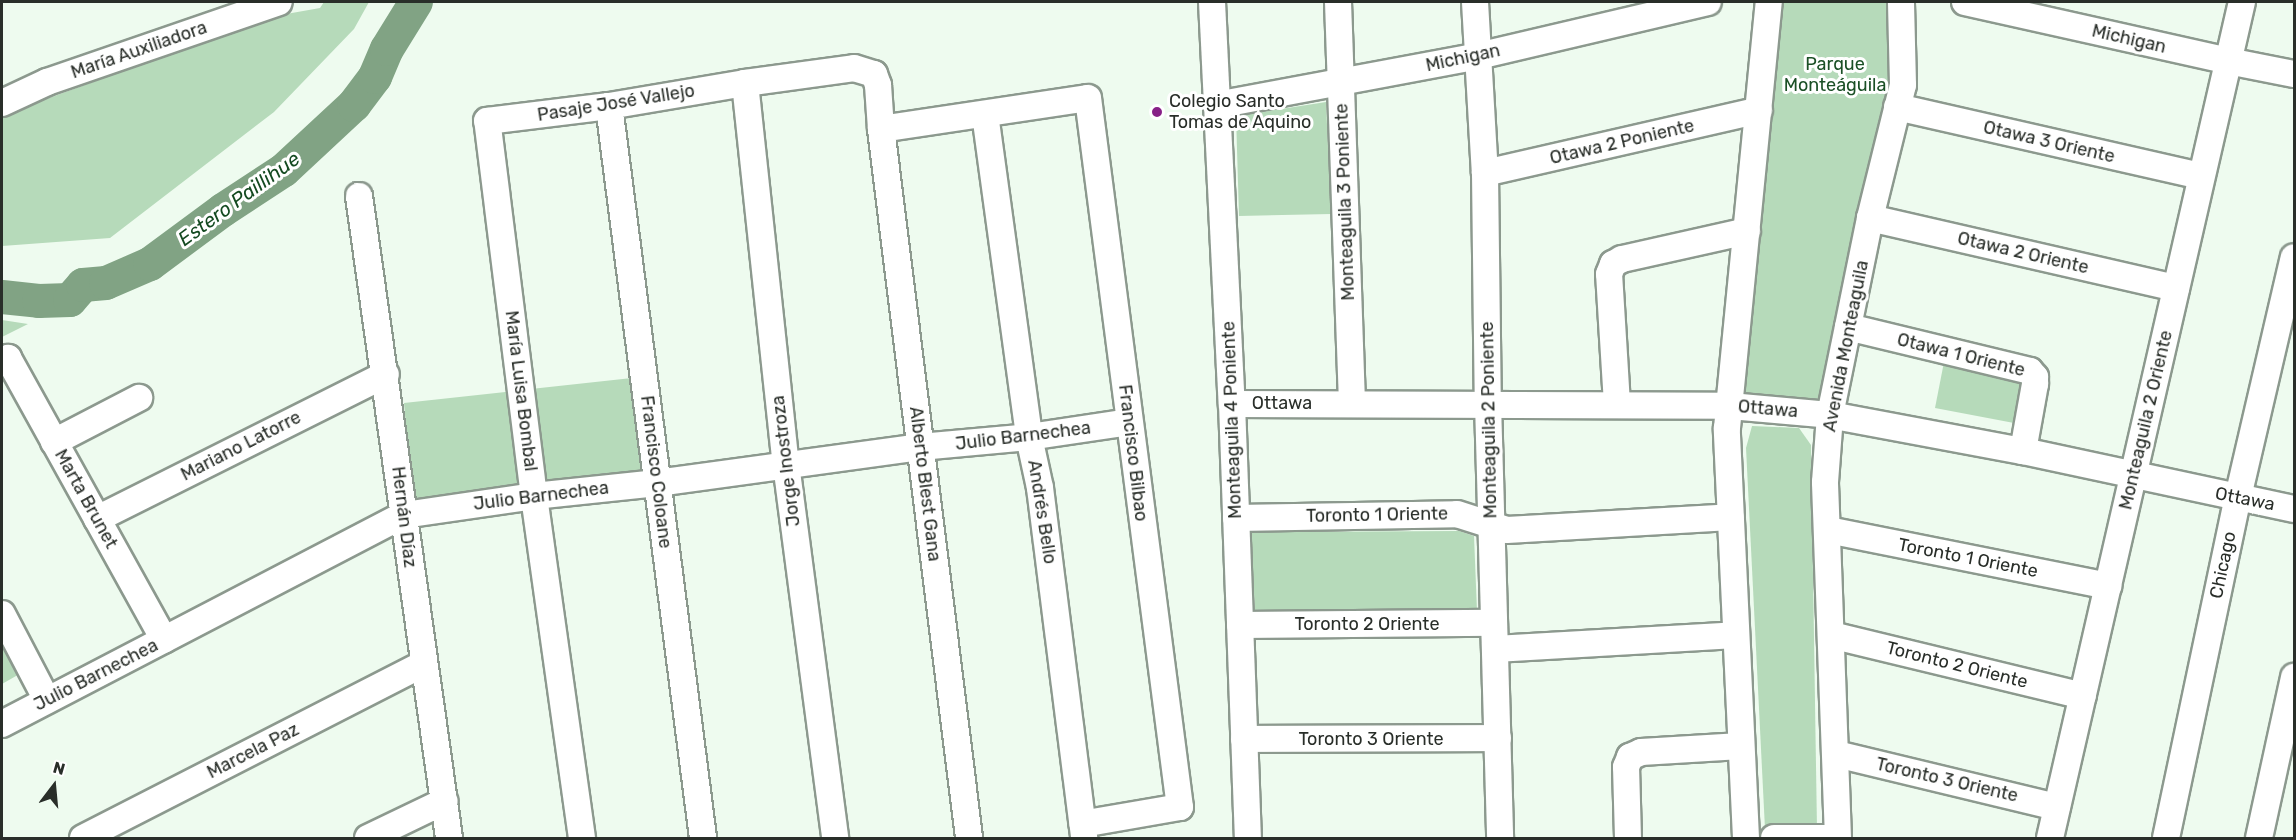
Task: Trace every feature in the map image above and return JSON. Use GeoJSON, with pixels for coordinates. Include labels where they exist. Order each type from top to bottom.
{"type":"FeatureCollection","features":[{"type":"Feature","properties":{"kind":"street","name":"María Auxiliadora"},"geometry":{"type":"LineString","coordinates":[[2,103],[47,82],[279,2]]}},
{"type":"Feature","properties":{"kind":"street","name":"Monteaguila 4 Poniente"},"geometry":{"type":"LineString","coordinates":[[1212,2],[1232,404],[1248,838]]}},
{"type":"Feature","properties":{"kind":"street","name":"Monteaguila 3 Poniente"},"geometry":{"type":"LineString","coordinates":[[1338,2],[1352,403]]}},
{"type":"Feature","properties":{"kind":"street","name":"Monteaguila 2 Poniente"},"geometry":{"type":"LineString","coordinates":[[1475,2],[1485,173],[1488,403],[1500,838]]}},
{"type":"Feature","properties":{"kind":"street","name":"Michigan"},"geometry":{"type":"LineString","coordinates":[[1217,105],[1478,56],[1708,2]]}},
{"type":"Feature","properties":{"kind":"street"},"geometry":{"type":"LineString","coordinates":[[1746,838],[1727,428],[1769,2]]}},
{"type":"Feature","properties":{"kind":"street","name":"Avenida Monteaguila"},"geometry":{"type":"LineString","coordinates":[[1837,838],[1836,754],[1825,482],[1830,415],[1870,218],[1897,107],[1904,67],[1901,2]]}},
{"type":"Feature","properties":{"kind":"street","name":"Michigan"},"geometry":{"type":"LineString","coordinates":[[1965,2],[2228,62],[2295,74]]}},
{"type":"Feature","properties":{"kind":"street","name":"Monteaguila 2 Oriente"},"geometry":{"type":"LineString","coordinates":[[2050,838],[2242,2]]}},
{"type":"Feature","properties":{"kind":"street","name":"Pasaje José Vallejo"},"geometry":{"type":"LineString","coordinates":[[487,121],[609,106],[745,83],[854,68],[874,74],[878,85],[881,129]]}},
{"type":"Feature","properties":{"kind":"street","name":"Jorge Inostroza"},"geometry":{"type":"LineString","coordinates":[[745,83],[786,464],[835,838]]}},
{"type":"Feature","properties":{"kind":"street","name":"Francisco Bilbao"},"geometry":{"type":"LineString","coordinates":[[985,114],[1088,99],[1180,807],[1083,831]]}},
{"type":"Feature","properties":{"kind":"street","name":"Francisco Coloane"},"geometry":{"type":"LineString","coordinates":[[609,106],[704,838]]}},
{"type":"Feature","properties":{"kind":"street","name":"Otawa 3 Oriente"},"geometry":{"type":"LineString","coordinates":[[1897,107],[2201,176]]}},
{"type":"Feature","properties":{"kind":"street","name":"Otawa 2 Poniente"},"geometry":{"type":"LineString","coordinates":[[1485,173],[1760,110]]}},
{"type":"Feature","properties":{"kind":"street"},"geometry":{"type":"LineString","coordinates":[[881,129],[985,114]]}},
{"type":"Feature","properties":{"kind":"street","name":"Andrés Bello"},"geometry":{"type":"LineString","coordinates":[[985,114],[1029,437],[1040,488],[1083,831]]}},
{"type":"Feature","properties":{"kind":"street","name":"María Luisa Bombal"},"geometry":{"type":"LineString","coordinates":[[487,121],[534,496],[582,838]]}},
{"type":"Feature","properties":{"kind":"street","name":"Alberto Blest Gana"},"geometry":{"type":"LineString","coordinates":[[881,129],[969,838]]}},
{"type":"Feature","properties":{"kind":"street","name":"Hernán Díaz"},"geometry":{"type":"LineString","coordinates":[[359,196],[386,374],[423,664],[449,838]]}},
{"type":"Feature","properties":{"kind":"street","name":"Otawa 2 Oriente"},"geometry":{"type":"LineString","coordinates":[[1870,218],[2176,288]]}},
{"type":"Feature","properties":{"kind":"street"},"geometry":{"type":"LineString","coordinates":[[1617,405],[1609,274],[1613,264],[1622,259],[1747,231]]}},
{"type":"Feature","properties":{"kind":"street","name":"Chicago"},"geometry":{"type":"LineString","coordinates":[[2166,838],[2238,497],[2295,257]]}},
{"type":"Feature","properties":{"kind":"street","name":"Otawa 1 Oriente"},"geometry":{"type":"LineString","coordinates":[[1848,327],[2030,371],[2036,380],[2023,451]]}},
{"type":"Feature","properties":{"kind":"street","name":"Marta Brunet"},"geometry":{"type":"LineString","coordinates":[[5,360],[54,442],[164,640]]}},
{"type":"Feature","properties":{"kind":"street","name":"Mariano Latorre"},"geometry":{"type":"LineString","coordinates":[[97,519],[386,374]]}},
{"type":"Feature","properties":{"kind":"street"},"geometry":{"type":"LineString","coordinates":[[54,442],[139,398]]}},
{"type":"Feature","properties":{"kind":"street","name":"Ottawa"},"geometry":{"type":"LineString","coordinates":[[1232,404],[1488,403],[1730,406],[1830,415],[2023,451],[2295,509]]}},
{"type":"Feature","properties":{"kind":"street","name":"Julio Barnechea"},"geometry":{"type":"LineString","coordinates":[[2,724],[404,515],[534,496],[657,483],[920,447],[1029,437],[1129,422]]}},
{"type":"Feature","properties":{"kind":"street","name":"Toronto 1 Oriente"},"geometry":{"type":"LineString","coordinates":[[1236,518],[1457,514],[1507,530],[1731,517]]}},
{"type":"Feature","properties":{"kind":"street","name":"Toronto 1 Oriente"},"geometry":{"type":"LineString","coordinates":[[1827,530],[2109,586]]}},
{"type":"Feature","properties":{"kind":"street"},"geometry":{"type":"LineString","coordinates":[[2,614],[47,700]]}},
{"type":"Feature","properties":{"kind":"street","name":"Toronto 2 Oriente"},"geometry":{"type":"LineString","coordinates":[[1240,625],[1494,623]]}},
{"type":"Feature","properties":{"kind":"street"},"geometry":{"type":"LineString","coordinates":[[1495,649],[1736,635]]}},
{"type":"Feature","properties":{"kind":"street","name":"Toronto 2 Oriente"},"geometry":{"type":"LineString","coordinates":[[1831,635],[2083,696]]}},
{"type":"Feature","properties":{"kind":"street","name":"Marcela Paz"},"geometry":{"type":"LineString","coordinates":[[83,838],[423,664]]}},
{"type":"Feature","properties":{"kind":"street"},"geometry":{"type":"LineString","coordinates":[[2259,838],[2285,762],[2294,678]]}},
{"type":"Feature","properties":{"kind":"street","name":"Toronto 3 Oriente"},"geometry":{"type":"LineString","coordinates":[[1244,739],[1498,738]]}},
{"type":"Feature","properties":{"kind":"street"},"geometry":{"type":"LineString","coordinates":[[1628,838],[1626,767],[1630,757],[1641,752],[1741,746]]}},
{"type":"Feature","properties":{"kind":"street","name":"Toronto 3 Oriente"},"geometry":{"type":"LineString","coordinates":[[1836,754],[2058,807]]}},
{"type":"Feature","properties":{"kind":"street"},"geometry":{"type":"LineString","coordinates":[[368,838],[445,801]]}},
{"type":"Feature","properties":{"kind":"street"},"geometry":{"type":"LineString","coordinates":[[1774,838],[1837,838]]}},
{"type":"Feature","properties":{"kind":"green space"},"geometry":{"type":"Polygon","coordinates":[[[324,2],[369,2],[354,29],[274,112],[110,238],[2,246],[2,115],[275,16],[320,8],[324,2]]]}},
{"type":"Feature","properties":{"kind":"green space","name":"Parque Monteáguila"},"geometry":{"type":"Polygon","coordinates":[[[1781,2],[1889,2],[1893,88],[1820,396],[1814,403],[1748,398],[1741,385],[1781,2]]]}},
{"type":"Feature","properties":{"kind":"green space"},"geometry":{"type":"Polygon","coordinates":[[[1326,102],[1331,214],[1239,216],[1236,116],[1326,102]]]}},
{"type":"Feature","properties":{"kind":"green space"},"geometry":{"type":"Polygon","coordinates":[[[2,320],[28,324],[2,337],[2,320]]]}},
{"type":"Feature","properties":{"kind":"green space"},"geometry":{"type":"Polygon","coordinates":[[[1944,362],[2023,377],[2014,423],[1935,408],[1944,362]]]}},
{"type":"Feature","properties":{"kind":"green space"},"geometry":{"type":"Polygon","coordinates":[[[632,378],[643,471],[412,499],[404,403],[632,378]]]}},
{"type":"Feature","properties":{"kind":"green space"},"geometry":{"type":"Polygon","coordinates":[[[1752,426],[1799,428],[1811,445],[1817,830],[1765,829],[1746,448],[1752,426]]]}},
{"type":"Feature","properties":{"kind":"green space"},"geometry":{"type":"Polygon","coordinates":[[[1459,531],[1474,536],[1477,611],[1255,613],[1251,532],[1459,531]]]}},
{"type":"Feature","properties":{"kind":"green space"},"geometry":{"type":"Polygon","coordinates":[[[2,633],[23,672],[2,684],[2,633]]]}},
{"type":"Feature","properties":{"kind":"waterway","name":"Estero Paillihue"},"geometry":{"type":"LineString","coordinates":[[2,297],[39,301],[70,300],[83,285],[106,283],[150,264],[223,210],[284,170],[354,105],[375,77],[387,49],[416,2]]}},
{"type":"Feature","properties":{"kind":"place","name":"Colegio Santo Tomas de Aquino"},"geometry":{"type":"Point","coordinates":[1157,112]}}]}
